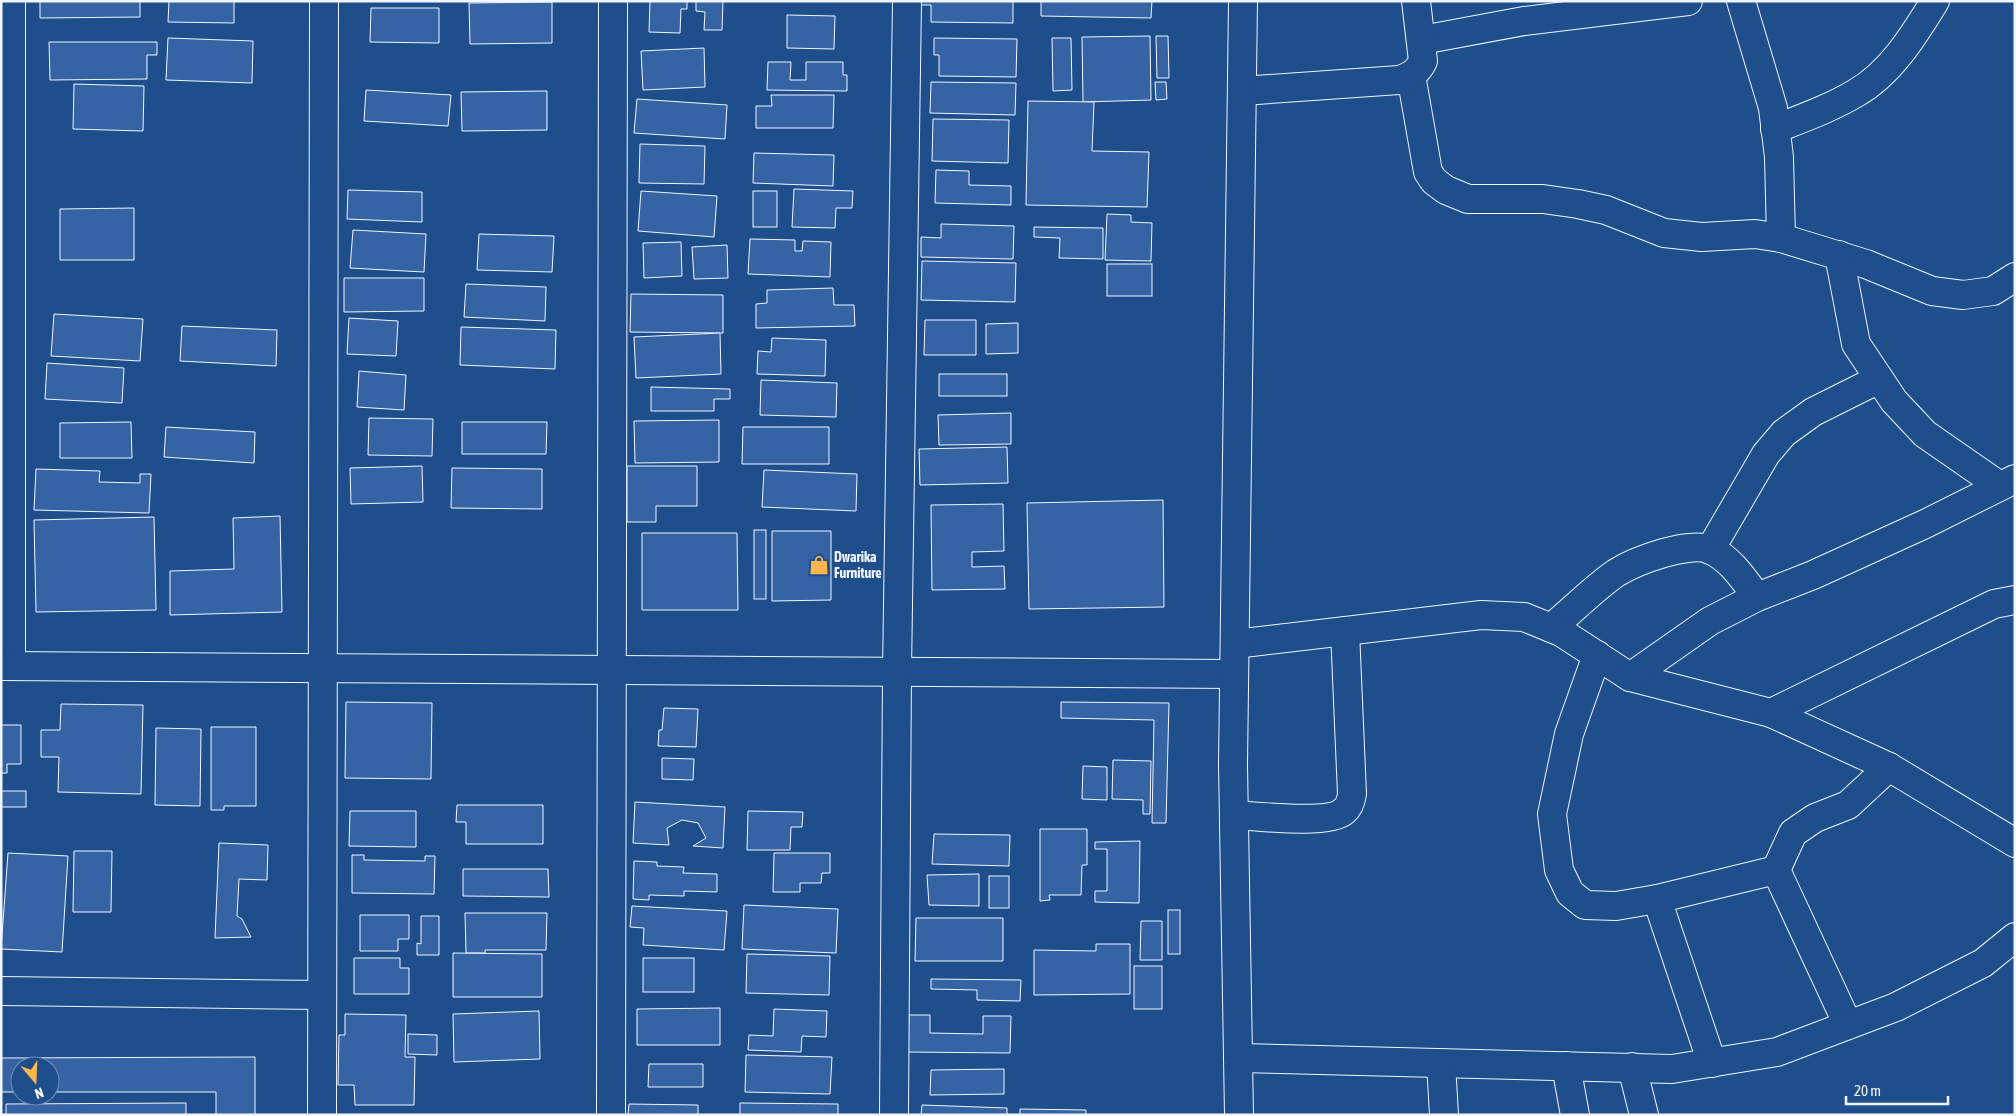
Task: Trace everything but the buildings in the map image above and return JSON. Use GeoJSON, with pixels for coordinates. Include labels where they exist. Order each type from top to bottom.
{"type":"FeatureCollection","features":[{"type":"Feature","properties":{"kind":"street"},"geometry":{"type":"LineString","coordinates":[[11,1],[6,666],[1234,674]]}},
{"type":"Feature","properties":{"kind":"street"},"geometry":{"type":"LineString","coordinates":[[322,1115],[324,1]]}},
{"type":"Feature","properties":{"kind":"street"},"geometry":{"type":"LineString","coordinates":[[612,1115],[613,1]]}},
{"type":"Feature","properties":{"kind":"street"},"geometry":{"type":"LineString","coordinates":[[894,1115],[897,672],[907,1]]}},
{"type":"Feature","properties":{"kind":"street"},"geometry":{"type":"LineString","coordinates":[[1239,1115],[1234,815],[1234,674],[1243,1]]}},
{"type":"Feature","properties":{"kind":"street"},"geometry":{"type":"LineString","coordinates":[[1242,91],[1399,80],[1411,76],[1419,70],[1423,61],[1416,1]]}},
{"type":"Feature","properties":{"kind":"street"},"geometry":{"type":"LineString","coordinates":[[1422,40],[1524,21],[1688,1]]}},
{"type":"Feature","properties":{"kind":"street"},"geometry":{"type":"LineString","coordinates":[[1741,1],[1773,108],[1779,157],[1781,238]]}},
{"type":"Feature","properties":{"kind":"street"},"geometry":{"type":"LineString","coordinates":[[1775,129],[1816,113],[1857,93],[1886,68],[1912,39],[1935,1]]}},
{"type":"Feature","properties":{"kind":"street"},"geometry":{"type":"LineString","coordinates":[[1411,76],[1428,172],[1434,181],[1446,190],[1468,199],[1544,200],[1578,204],[1606,210],[1664,233],[1702,237],[1755,234],[1781,238],[1839,255],[1932,291],[1964,295],[1993,291],[2015,277]]}},
{"type":"Feature","properties":{"kind":"street"},"geometry":{"type":"LineString","coordinates":[[1839,255],[1856,344],[1894,401],[1925,434],[2007,483]]}},
{"type":"Feature","properties":{"kind":"street"},"geometry":{"type":"LineString","coordinates":[[1710,550],[1766,454],[1784,433],[1813,412],[1879,379]]}},
{"type":"Feature","properties":{"kind":"street"},"geometry":{"type":"LineString","coordinates":[[1630,676],[1710,621],[1756,597],[1813,575],[2007,483]]}},
{"type":"Feature","properties":{"kind":"street"},"geometry":{"type":"LineString","coordinates":[[1551,628],[1617,573],[1653,557],[1683,548],[1710,550],[1733,566],[1756,597]]}},
{"type":"Feature","properties":{"kind":"street"},"geometry":{"type":"LineString","coordinates":[[1771,713],[1994,604],[2015,600]]}},
{"type":"Feature","properties":{"kind":"street"},"geometry":{"type":"LineString","coordinates":[[1235,644],[1481,616],[1524,617],[1551,628],[1630,676],[1771,713],[1889,768],[2011,835]]}},
{"type":"Feature","properties":{"kind":"street"},"geometry":{"type":"LineString","coordinates":[[1234,815],[1325,819],[1344,812],[1350,803],[1352,794],[1345,631]]}},
{"type":"Feature","properties":{"kind":"street"},"geometry":{"type":"LineString","coordinates":[[1596,655],[1569,734],[1552,814],[1559,870],[1570,893],[1585,905],[1616,906],[1657,899],[1776,870]]}},
{"type":"Feature","properties":{"kind":"street"},"geometry":{"type":"LineString","coordinates":[[1848,1025],[1776,870],[1793,833],[1814,818],[1848,806],[1889,768]]}},
{"type":"Feature","properties":{"kind":"street"},"geometry":{"type":"LineString","coordinates":[[1657,899],[1712,1063]]}},
{"type":"Feature","properties":{"kind":"street"},"geometry":{"type":"LineString","coordinates":[[1238,1058],[1672,1069],[1712,1063],[1777,1052],[1896,1007],[1983,963],[2015,937]]}},
{"type":"Feature","properties":{"kind":"street"},"geometry":{"type":"LineString","coordinates":[[1,991],[322,995]]}},
{"type":"Feature","properties":{"kind":"street"},"geometry":{"type":"LineString","coordinates":[[1441,1063],[1444,1115]]}},
{"type":"Feature","properties":{"kind":"street"},"geometry":{"type":"LineString","coordinates":[[1566,1066],[1575,1115]]}},
{"type":"Feature","properties":{"kind":"street"},"geometry":{"type":"LineString","coordinates":[[1632,1067],[1644,1115]]}},
{"type":"Feature","properties":{"kind":"place","name":"Dwarika Furniture"},"geometry":{"type":"Point","coordinates":[819,565]}}]}
